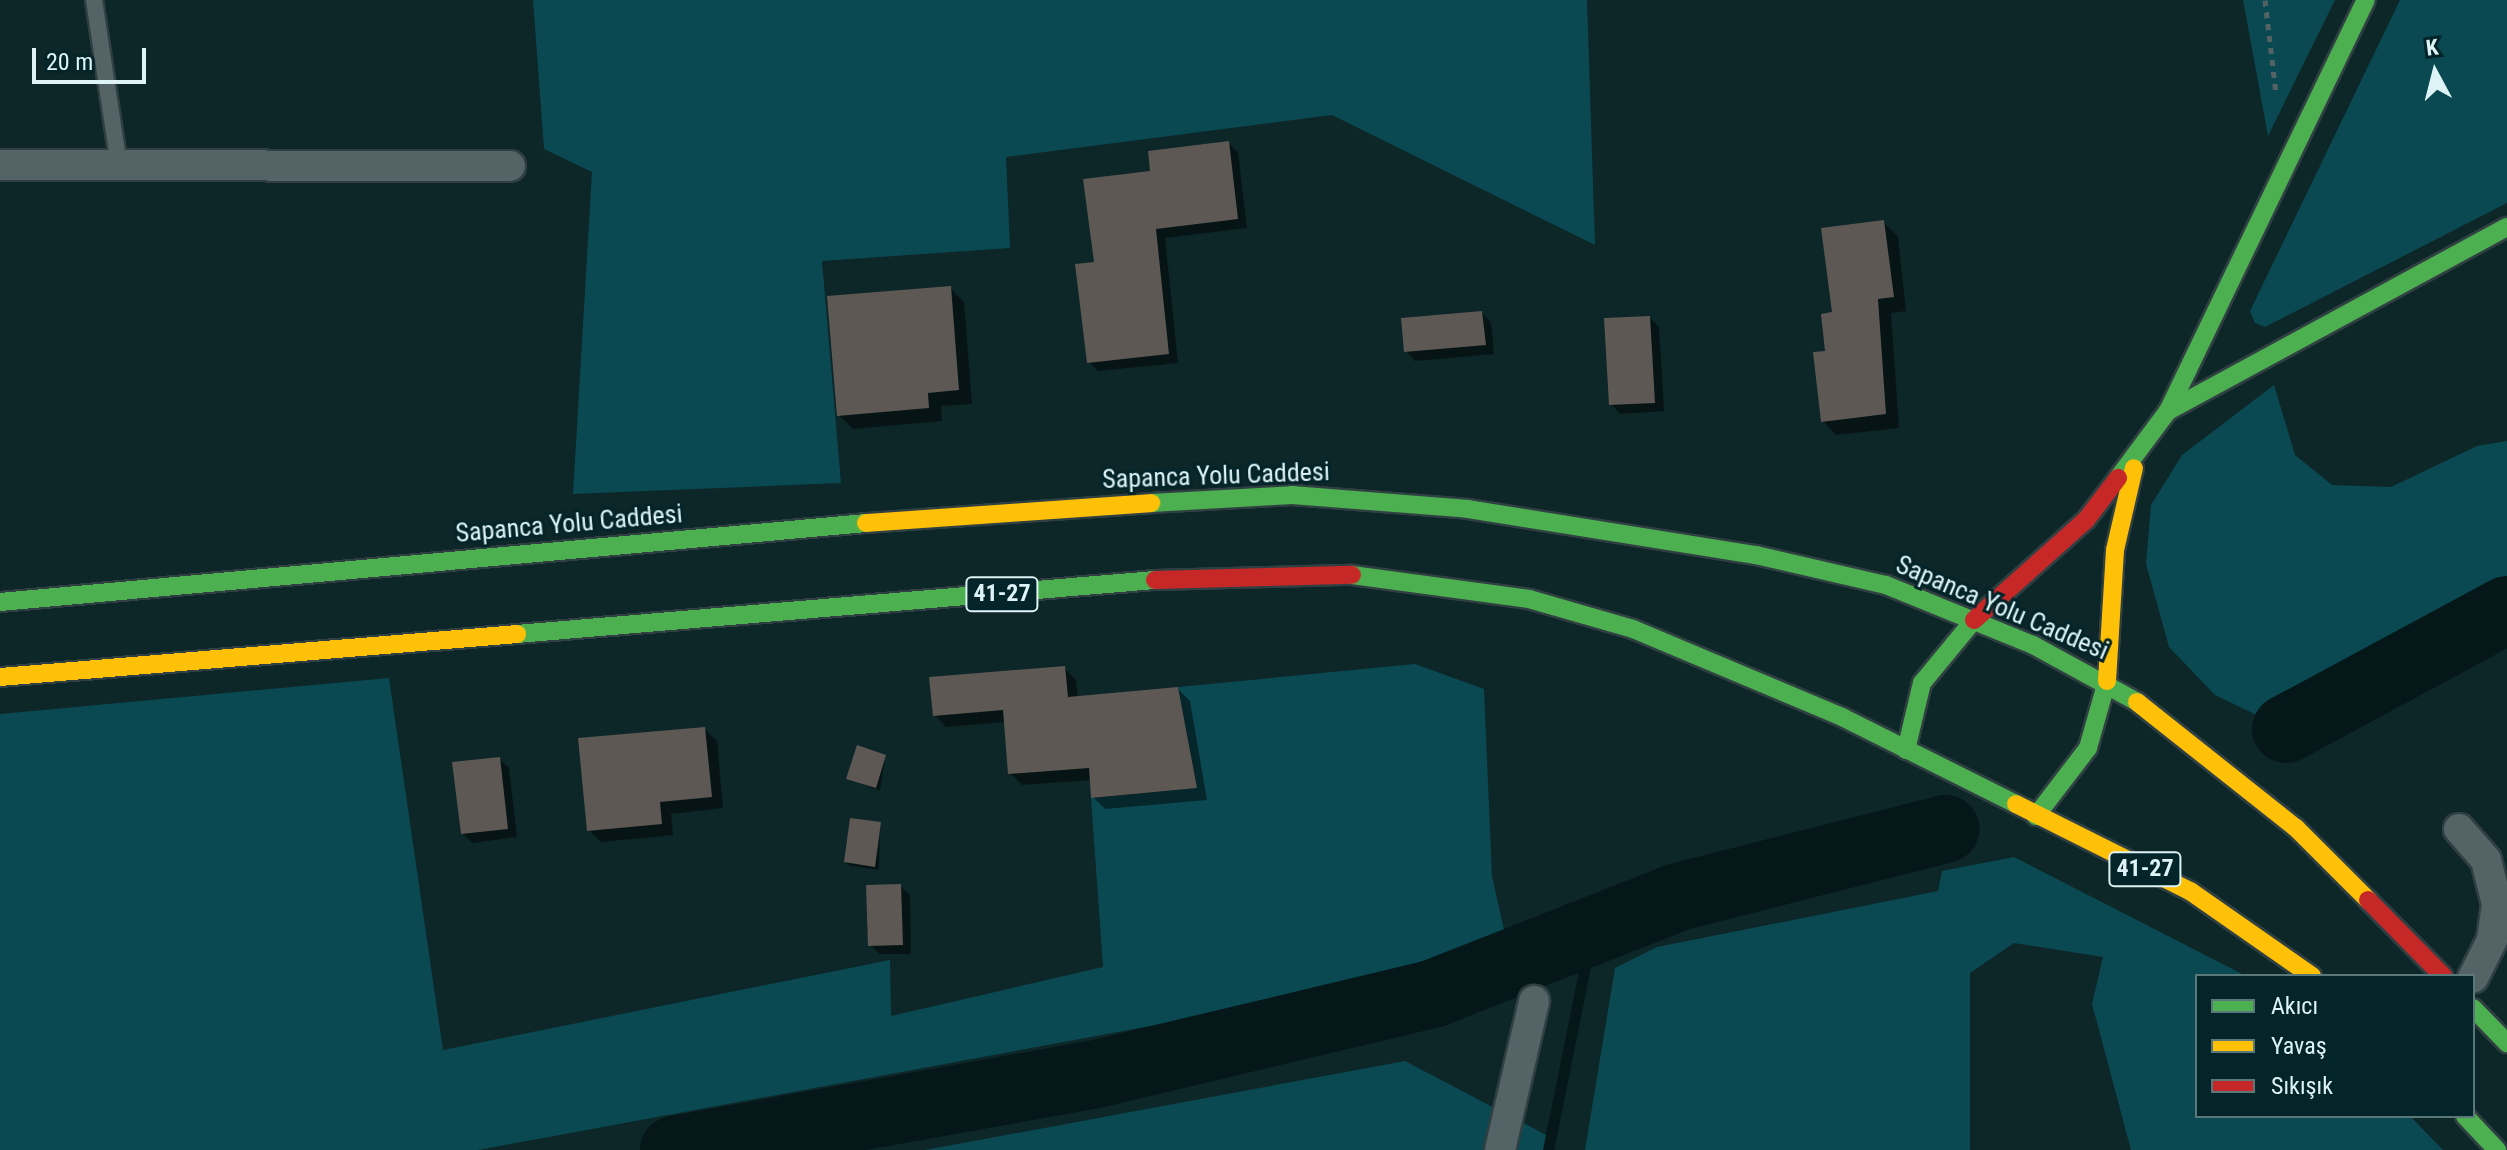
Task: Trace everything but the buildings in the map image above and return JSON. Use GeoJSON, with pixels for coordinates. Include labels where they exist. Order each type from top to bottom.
{"type":"FeatureCollection","features":[{"type":"Feature","properties":{"kind":"main road"},"geometry":{"type":"LineString","coordinates":[[1906,750],[1922,683],[1974,620],[2086,520],[2138,456],[2168,411],[2366,0]]}},
{"type":"Feature","properties":{"kind":"main road"},"geometry":{"type":"LineString","coordinates":[[2168,411],[2507,227]]}},
{"type":"Feature","properties":{"kind":"main road"},"geometry":{"type":"LineString","coordinates":[[2036,816],[2088,748],[2107,681],[2115,550],[2138,456]]}},
{"type":"Feature","properties":{"kind":"main road","name":"Sapanca Yolu Caddesi"},"geometry":{"type":"LineString","coordinates":[[0,602],[966,514],[1292,495],[1468,509],[1756,555],[1886,585],[1974,620],[2107,681],[2296,828],[2441,974]]}},
{"type":"Feature","properties":{"kind":"main road","name":"41-27"},"geometry":{"type":"LineString","coordinates":[[0,677],[1297,571],[1436,583],[1633,629],[1906,750],[2190,891],[2309,974]]}},
{"type":"Feature","properties":{"kind":"main road"},"geometry":{"type":"LineString","coordinates":[[2475,1010],[2507,1043]]}},
{"type":"Feature","properties":{"kind":"main road"},"geometry":{"type":"LineString","coordinates":[[2467,1118],[2497,1150]]}},
{"type":"Feature","properties":{"kind":"street"},"geometry":{"type":"LineString","coordinates":[[0,165],[510,166]]}},
{"type":"Feature","properties":{"kind":"street"},"geometry":{"type":"LineString","coordinates":[[2459,829],[2486,860],[2497,904],[2492,940],[2475,974]]}},
{"type":"Feature","properties":{"kind":"street"},"geometry":{"type":"LineString","coordinates":[[1500,1150],[1534,1001]]}},
{"type":"Feature","properties":{"kind":"lane"},"geometry":{"type":"LineString","coordinates":[[94,0],[119,165]]}},
{"type":"Feature","properties":{"kind":"path"},"geometry":{"type":"LineString","coordinates":[[2265,0],[2277,108]]}},
{"type":"Feature","properties":{"kind":"shaded area"},"geometry":{"type":"Polygon","coordinates":[[[533,0],[1587,0],[1595,245],[1332,115],[1006,157],[1010,248],[822,261],[841,483],[573,494],[592,172],[544,149],[533,0]]]}},
{"type":"Feature","properties":{"kind":"shaded area"},"geometry":{"type":"Polygon","coordinates":[[[2243,0],[2335,0],[2268,136],[2243,0]]]}},
{"type":"Feature","properties":{"kind":"shaded area"},"geometry":{"type":"Polygon","coordinates":[[[2400,0],[2507,0],[2507,203],[2265,327],[2255,323],[2250,311],[2400,0]]]}},
{"type":"Feature","properties":{"kind":"shaded area"},"geometry":{"type":"Polygon","coordinates":[[[2274,385],[2295,455],[2332,485],[2391,487],[2477,446],[2507,441],[2507,610],[2286,729],[2215,695],[2169,647],[2146,564],[2151,505],[2182,455],[2274,385]]]}},
{"type":"Feature","properties":{"kind":"shaded area"},"geometry":{"type":"Polygon","coordinates":[[[1415,664],[1484,689],[1492,876],[1506,939],[1259,1006],[478,1150],[0,1150],[0,714],[389,678],[443,1050],[890,960],[891,1016],[1103,967],[1091,798],[1197,788],[1178,687],[1415,664]]]}},
{"type":"Feature","properties":{"kind":"shaded area"},"geometry":{"type":"Polygon","coordinates":[[[2014,857],[2242,974],[2195,974],[2195,1118],[2412,1118],[2443,1150],[2131,1150],[2092,1004],[2103,957],[2014,943],[1970,973],[1970,1150],[1585,1150],[1615,968],[1657,947],[1938,891],[1942,871],[2014,857]]]}},
{"type":"Feature","properties":{"kind":"shaded area"},"geometry":{"type":"Polygon","coordinates":[[[1405,1061],[1550,1137],[1548,1150],[925,1150],[1405,1061]]]}},
{"type":"Feature","properties":{"kind":"waterway"},"geometry":{"type":"LineString","coordinates":[[2286,729],[2507,610]]}},
{"type":"Feature","properties":{"kind":"waterway"},"geometry":{"type":"LineString","coordinates":[[674,1150],[1092,1075],[1432,994],[1678,897],[1945,829]]}},
{"type":"Feature","properties":{"kind":"waterway"},"geometry":{"type":"LineString","coordinates":[[1548,1150],[1592,931]]}},
{"type":"Feature","properties":{"kind":"traffic: fast"},"geometry":{"type":"LineString","coordinates":[[2118,478],[2168,411],[2366,0]]}},
{"type":"Feature","properties":{"kind":"traffic: fast"},"geometry":{"type":"LineString","coordinates":[[2168,411],[2507,227]]}},
{"type":"Feature","properties":{"kind":"traffic: fast"},"geometry":{"type":"LineString","coordinates":[[1151,503],[1292,495],[1468,509],[1756,555],[1886,585],[2033,645],[2137,702]]}},
{"type":"Feature","properties":{"kind":"traffic: fast"},"geometry":{"type":"LineString","coordinates":[[0,602],[866,523]]}},
{"type":"Feature","properties":{"kind":"traffic: fast"},"geometry":{"type":"LineString","coordinates":[[1352,575],[1529,599],[1633,629],[1842,717],[2016,804]]}},
{"type":"Feature","properties":{"kind":"traffic: fast"},"geometry":{"type":"LineString","coordinates":[[517,634],[1155,580]]}},
{"type":"Feature","properties":{"kind":"traffic: fast"},"geometry":{"type":"LineString","coordinates":[[1906,750],[1922,683],[1974,620]]}},
{"type":"Feature","properties":{"kind":"traffic: fast"},"geometry":{"type":"LineString","coordinates":[[2036,816],[2088,748],[2107,681]]}},
{"type":"Feature","properties":{"kind":"traffic: fast"},"geometry":{"type":"LineString","coordinates":[[2475,1010],[2507,1043]]}},
{"type":"Feature","properties":{"kind":"traffic: fast"},"geometry":{"type":"LineString","coordinates":[[2467,1118],[2497,1150]]}},
{"type":"Feature","properties":{"kind":"traffic: slow"},"geometry":{"type":"LineString","coordinates":[[2107,681],[2115,550],[2134,468]]}},
{"type":"Feature","properties":{"kind":"traffic: slow"},"geometry":{"type":"LineString","coordinates":[[866,523],[1151,503]]}},
{"type":"Feature","properties":{"kind":"traffic: slow"},"geometry":{"type":"LineString","coordinates":[[0,677],[517,634]]}},
{"type":"Feature","properties":{"kind":"traffic: slow"},"geometry":{"type":"LineString","coordinates":[[2137,702],[2296,828],[2368,900]]}},
{"type":"Feature","properties":{"kind":"traffic: slow"},"geometry":{"type":"LineString","coordinates":[[2016,804],[2190,891],[2309,974]]}},
{"type":"Feature","properties":{"kind":"traffic: jam"},"geometry":{"type":"LineString","coordinates":[[1974,620],[2086,520],[2118,478]]}},
{"type":"Feature","properties":{"kind":"traffic: jam"},"geometry":{"type":"LineString","coordinates":[[1155,580],[1352,575]]}},
{"type":"Feature","properties":{"kind":"traffic: jam"},"geometry":{"type":"LineString","coordinates":[[2368,900],[2441,974]]}}]}
